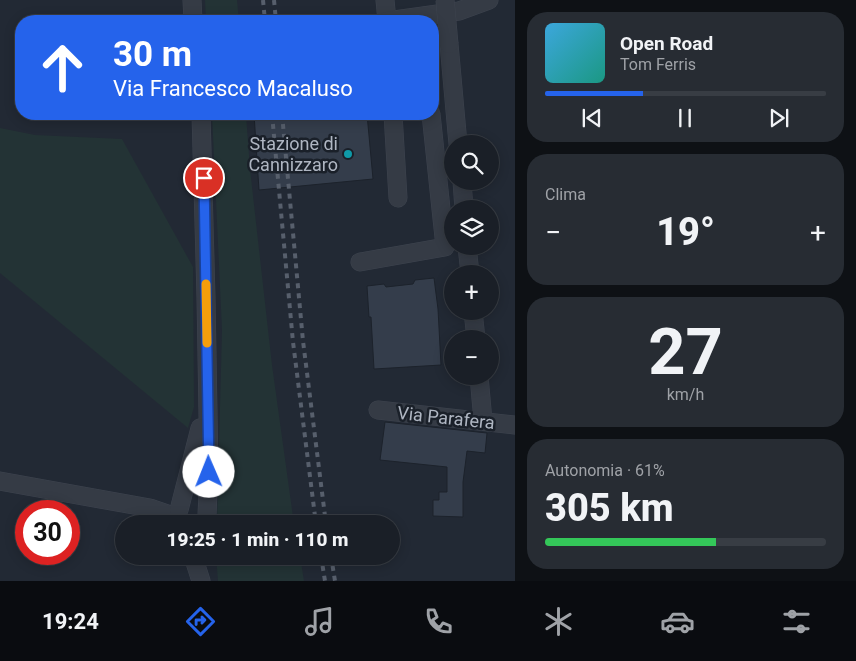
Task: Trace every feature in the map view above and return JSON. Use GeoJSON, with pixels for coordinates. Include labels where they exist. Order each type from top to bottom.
{"type":"FeatureCollection","features":[{"type":"Feature","properties":{"kind":"street"},"geometry":{"type":"LineString","coordinates":[[192,0],[193,15]]}},
{"type":"Feature","properties":{"kind":"street"},"geometry":{"type":"LineString","coordinates":[[385,0],[386,15]]}},
{"type":"Feature","properties":{"kind":"street"},"geometry":{"type":"LineString","coordinates":[[444,0],[457,135]]}},
{"type":"Feature","properties":{"kind":"street"},"geometry":{"type":"LineString","coordinates":[[436,15],[460,12],[489,0]]}},
{"type":"Feature","properties":{"kind":"street"},"geometry":{"type":"LineString","coordinates":[[201,120],[209,472],[206,515]]}},
{"type":"Feature","properties":{"kind":"street"},"geometry":{"type":"LineString","coordinates":[[393,120],[398,198]]}},
{"type":"Feature","properties":{"kind":"street"},"geometry":{"type":"LineString","coordinates":[[360,262],[445,246],[432,120]]}},
{"type":"Feature","properties":{"kind":"street"},"geometry":{"type":"LineString","coordinates":[[480,385],[483,421]]}},
{"type":"Feature","properties":{"kind":"street"},"geometry":{"type":"LineString","coordinates":[[179,515],[197,447],[207,393]]}},
{"type":"Feature","properties":{"kind":"street","name":"Via Parafera"},"geometry":{"type":"LineString","coordinates":[[378,410],[515,425]]}},
{"type":"Feature","properties":{"kind":"street"},"geometry":{"type":"LineString","coordinates":[[0,481],[150,508],[172,515]]}},
{"type":"Feature","properties":{"kind":"street"},"geometry":{"type":"LineString","coordinates":[[179,515],[187,504],[194,503],[204,508],[205,515]]}},
{"type":"Feature","properties":{"kind":"street"},"geometry":{"type":"LineString","coordinates":[[196,565],[201,581]]}},
{"type":"Feature","properties":{"kind":"street"},"geometry":{"type":"LineString","coordinates":[[204,565],[205,581]]}},
{"type":"Feature","properties":{"kind":"shaded area"},"geometry":{"type":"Polygon","coordinates":[[[205,0],[237,0],[238,15],[206,15],[205,0]]]}},
{"type":"Feature","properties":{"kind":"shaded area"},"geometry":{"type":"Polygon","coordinates":[[[212,120],[246,120],[250,169],[272,365],[293,515],[217,515],[222,330],[212,120]]]}},
{"type":"Feature","properties":{"kind":"shaded area"},"geometry":{"type":"Polygon","coordinates":[[[0,128],[35,135],[122,139],[193,267],[194,407],[188,428],[0,273],[0,128]]]}},
{"type":"Feature","properties":{"kind":"shaded area"},"geometry":{"type":"Polygon","coordinates":[[[217,565],[301,565],[304,581],[218,581],[217,565]]]}},
{"type":"Feature","properties":{"kind":"building"},"geometry":{"type":"Polygon","coordinates":[[[254,120],[368,120],[373,179],[259,190],[254,120]]]}},
{"type":"Feature","properties":{"kind":"building"},"geometry":{"type":"Polygon","coordinates":[[[434,278],[438,309],[441,365],[374,369],[367,286],[384,284],[386,287],[413,284],[415,280],[434,278]]]}},
{"type":"Feature","properties":{"kind":"building"},"geometry":{"type":"Polygon","coordinates":[[[385,422],[487,433],[485,453],[467,451],[463,482],[463,517],[433,516],[433,500],[439,500],[439,492],[447,492],[447,467],[380,460],[385,422]]]}},
{"type":"Feature","properties":{"kind":"railway"},"geometry":{"type":"LineString","coordinates":[[263,0],[264,15]]}},
{"type":"Feature","properties":{"kind":"railway"},"geometry":{"type":"LineString","coordinates":[[274,0],[275,15]]}},
{"type":"Feature","properties":{"kind":"railway"},"geometry":{"type":"LineString","coordinates":[[273,120],[293,342],[315,515]]}},
{"type":"Feature","properties":{"kind":"railway"},"geometry":{"type":"LineString","coordinates":[[283,120],[303,341],[325,515]]}},
{"type":"Feature","properties":{"kind":"railway"},"geometry":{"type":"LineString","coordinates":[[322,565],[325,581]]}},
{"type":"Feature","properties":{"kind":"railway"},"geometry":{"type":"LineString","coordinates":[[332,565],[335,581]]}},
{"type":"Feature","properties":{"kind":"slow traffic"},"geometry":{"type":"LineString","coordinates":[[206,284],[207,343]]}},
{"type":"Feature","properties":{"kind":"place","name":"Stazione di Cannizzaro"},"geometry":{"type":"Point","coordinates":[348,154]}},
{"type":"Feature","properties":{"kind":"route"},"geometry":{"type":"LineString","coordinates":[[204,178],[209,472]]}}]}
